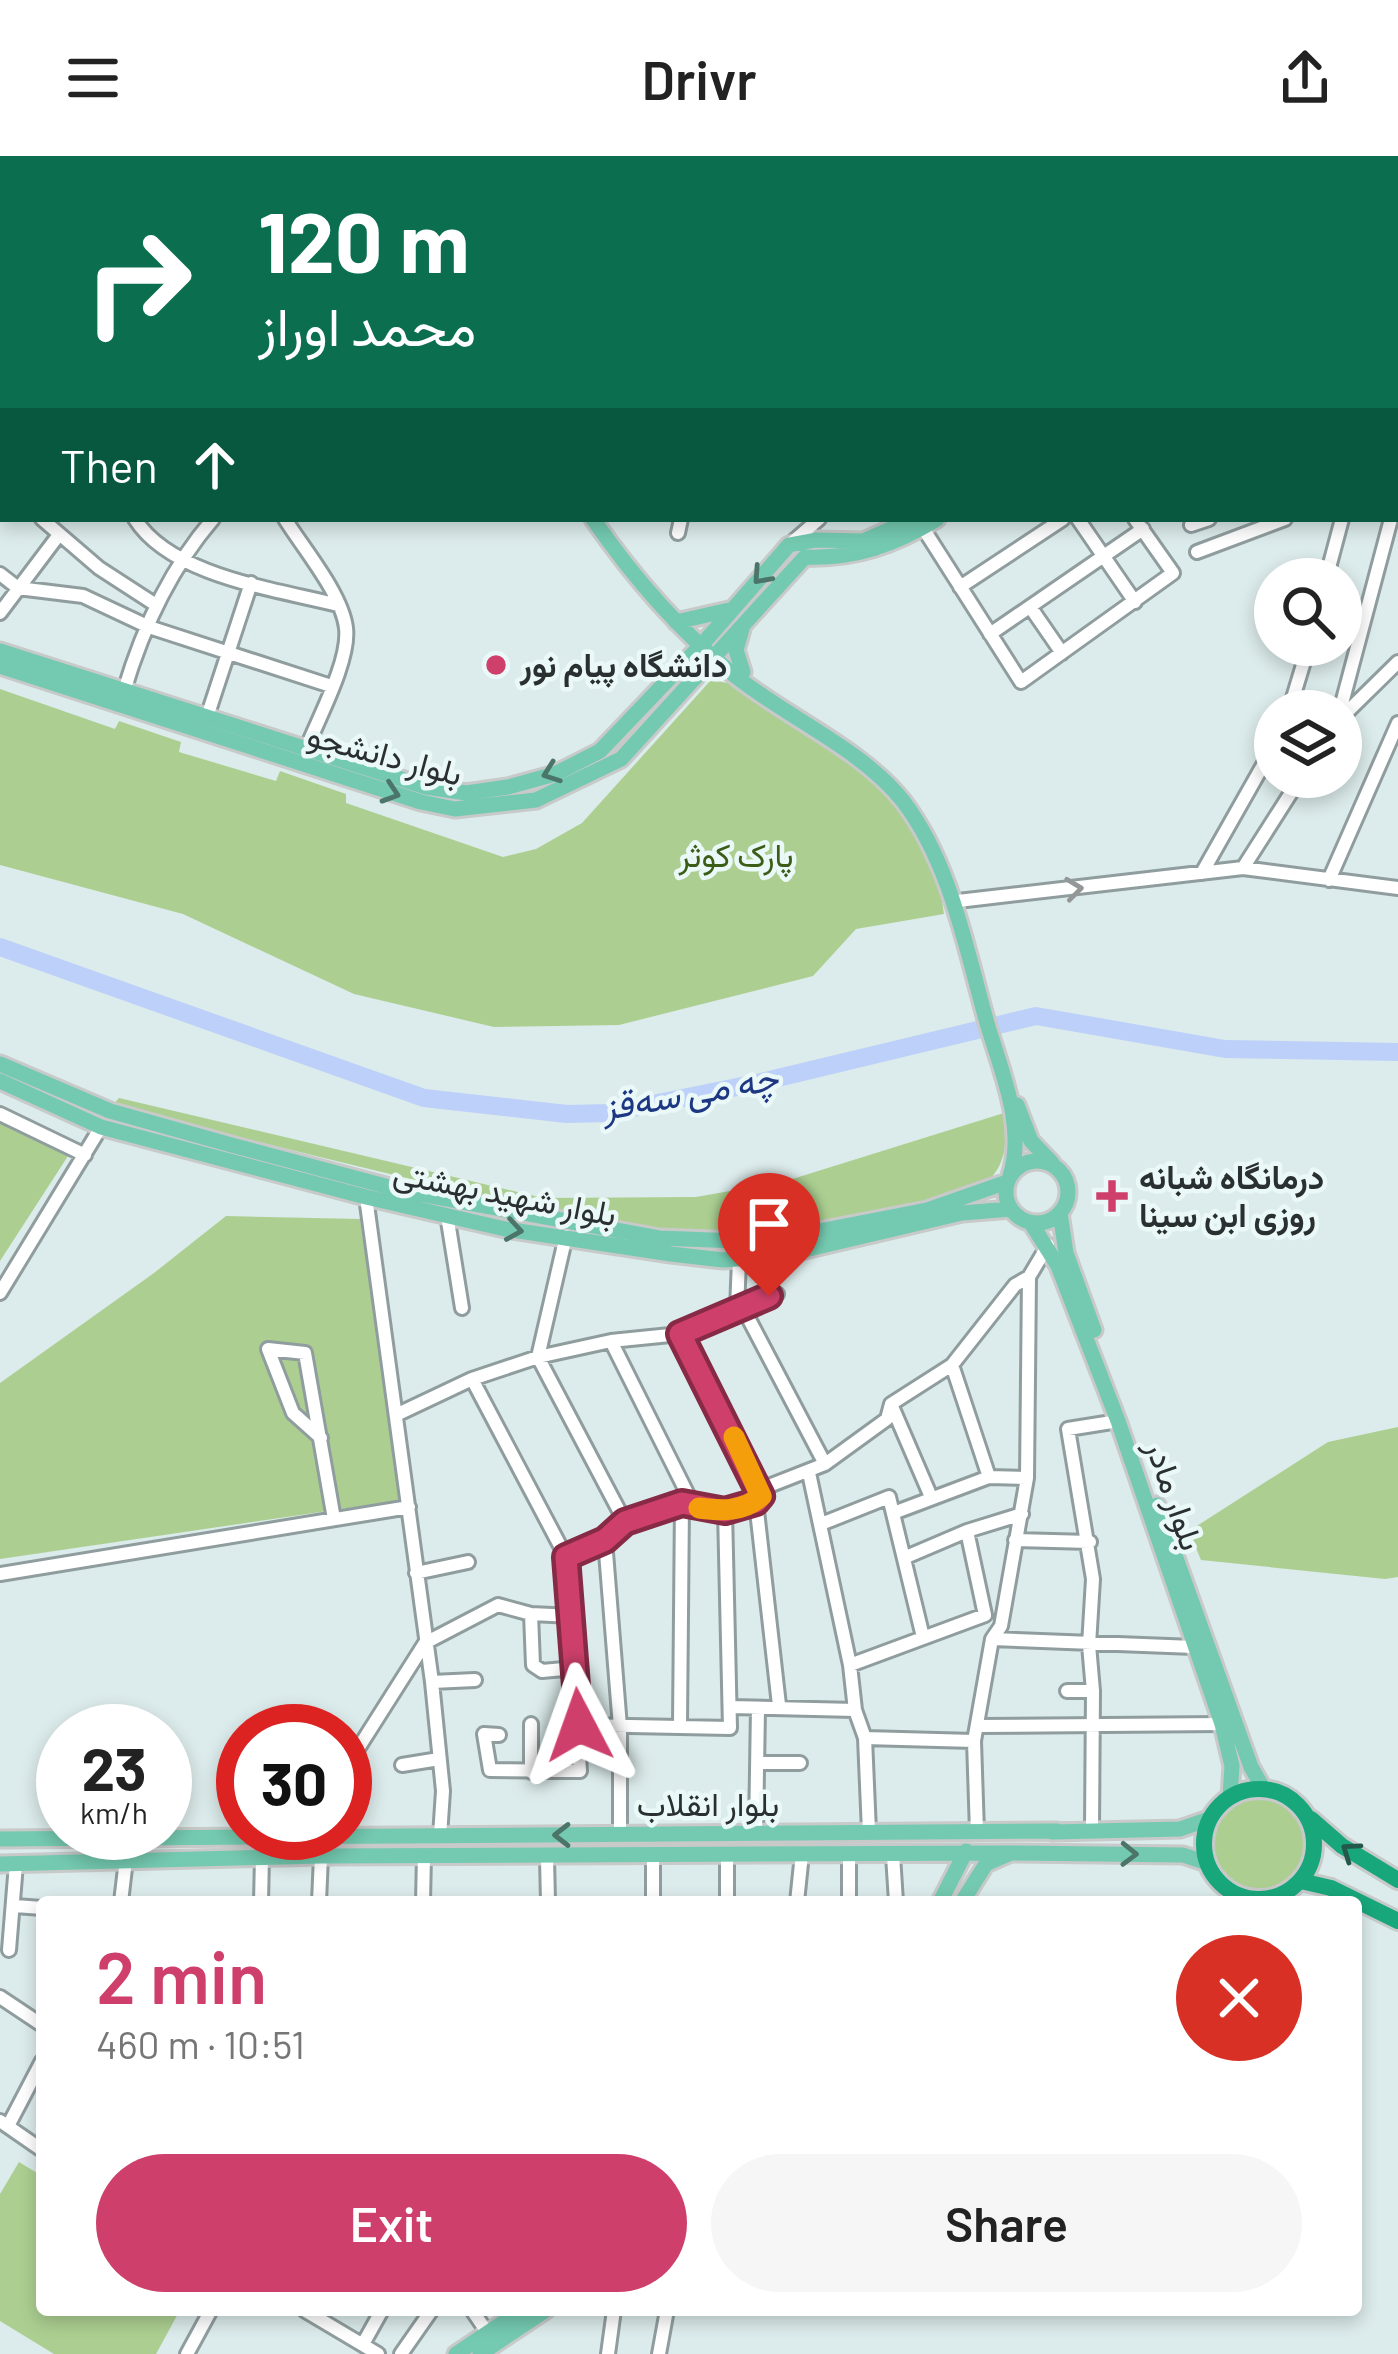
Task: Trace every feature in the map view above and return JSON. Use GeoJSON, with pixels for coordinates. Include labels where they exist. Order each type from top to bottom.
{"type":"FeatureCollection","features":[{"type":"Feature","properties":{"kind":"highway"},"geometry":{"type":"LineString","coordinates":[[1241,1896],[1226,1889],[1207,1863],[1204,1840],[1209,1819],[1230,1796],[1263,1788],[1288,1796],[1342,1846],[1398,1880]]}},
{"type":"Feature","properties":{"kind":"highway"},"geometry":{"type":"LineString","coordinates":[[1276,1896],[1301,1881],[1309,1870],[1315,1842],[1307,1816]]}},
{"type":"Feature","properties":{"kind":"highway"},"geometry":{"type":"LineString","coordinates":[[1301,1881],[1347,1896]]}},
{"type":"Feature","properties":{"kind":"highway"},"geometry":{"type":"LineString","coordinates":[[1362,1903],[1398,1921]]}},
{"type":"Feature","properties":{"kind":"main road"},"geometry":{"type":"LineString","coordinates":[[595,522],[709,648],[888,784],[931,848],[960,912],[1013,1105],[1031,1141],[1068,1186],[1060,1213],[1052,1220],[1031,1223],[1011,1209],[1013,1105]]}},
{"type":"Feature","properties":{"kind":"main road"},"geometry":{"type":"LineString","coordinates":[[604,522],[681,622],[672,674]]}},
{"type":"Feature","properties":{"kind":"main road"},"geometry":{"type":"LineString","coordinates":[[681,622],[738,614],[805,557],[867,553],[924,522]]}},
{"type":"Feature","properties":{"kind":"main road"},"geometry":{"type":"LineString","coordinates":[[709,648],[789,545],[816,540],[863,542],[924,522]]}},
{"type":"Feature","properties":{"kind":"main road"},"geometry":{"type":"LineString","coordinates":[[738,614],[739,674]]}},
{"type":"Feature","properties":{"kind":"main road","name":"بلوار دانشجو"},"geometry":{"type":"LineString","coordinates":[[0,651],[426,787],[466,793],[555,774],[599,751],[672,674],[709,648]]}},
{"type":"Feature","properties":{"kind":"main road","name":"بلوار دانشجو"},"geometry":{"type":"LineString","coordinates":[[0,666],[455,809],[536,800],[621,759],[683,688],[709,648]]}},
{"type":"Feature","properties":{"kind":"main road"},"geometry":{"type":"LineString","coordinates":[[683,688],[719,670],[739,674]]}},
{"type":"Feature","properties":{"kind":"main road"},"geometry":{"type":"LineString","coordinates":[[599,751],[608,767]]}},
{"type":"Feature","properties":{"kind":"main road","name":"بلوار شهید بهشتی"},"geometry":{"type":"LineString","coordinates":[[0,1064],[110,1111],[404,1191],[659,1238],[764,1242],[927,1210],[1008,1179]]}},
{"type":"Feature","properties":{"kind":"main road","name":"بلوار شهید بهشتی"},"geometry":{"type":"LineString","coordinates":[[0,1081],[100,1126],[366,1197],[506,1229],[671,1255],[739,1260],[778,1256],[962,1214],[1011,1209]]}},
{"type":"Feature","properties":{"kind":"main road"},"geometry":{"type":"LineString","coordinates":[[100,1126],[110,1111]]}},
{"type":"Feature","properties":{"kind":"main road"},"geometry":{"type":"LineString","coordinates":[[1008,1179],[1032,1160],[1052,1163]]}},
{"type":"Feature","properties":{"kind":"main road","name":"بلوار مادر"},"geometry":{"type":"LineString","coordinates":[[1060,1213],[1074,1275],[1251,1767],[1263,1788]]}},
{"type":"Feature","properties":{"kind":"main road","name":"بلوار مادر"},"geometry":{"type":"LineString","coordinates":[[1031,1223],[1048,1245],[1118,1421],[1222,1724],[1232,1766],[1230,1796]]}},
{"type":"Feature","properties":{"kind":"main road","name":"بلوار انقلاب"},"geometry":{"type":"LineString","coordinates":[[372,1837],[1057,1831],[1180,1828],[1209,1819]]}},
{"type":"Feature","properties":{"kind":"main road","name":"بلوار انقلاب"},"geometry":{"type":"LineString","coordinates":[[962,1854],[990,1840],[1057,1831]]}},
{"type":"Feature","properties":{"kind":"main road"},"geometry":{"type":"LineString","coordinates":[[684,1856],[700,1850],[700,1834]]}},
{"type":"Feature","properties":{"kind":"main road","name":"بلوار انقلاب"},"geometry":{"type":"LineString","coordinates":[[0,1839],[36,1839]]}},
{"type":"Feature","properties":{"kind":"main road"},"geometry":{"type":"LineString","coordinates":[[965,1896],[986,1864],[1011,1853]]}},
{"type":"Feature","properties":{"kind":"main road","name":"بلوار انقلاب"},"geometry":{"type":"LineString","coordinates":[[372,1856],[1049,1853],[1183,1855],[1207,1863]]}},
{"type":"Feature","properties":{"kind":"main road"},"geometry":{"type":"LineString","coordinates":[[946,1890],[962,1854]]}},
{"type":"Feature","properties":{"kind":"main road"},"geometry":{"type":"LineString","coordinates":[[926,1855],[941,1870],[946,1890]]}},
{"type":"Feature","properties":{"kind":"main road","name":"بلوار انقلاب"},"geometry":{"type":"LineString","coordinates":[[8,1864],[126,1860]]}},
{"type":"Feature","properties":{"kind":"main road"},"geometry":{"type":"LineString","coordinates":[[946,1890],[961,1874],[971,1886]]}},
{"type":"Feature","properties":{"kind":"main road"},"geometry":{"type":"LineString","coordinates":[[456,2354],[512,2316]]}},
{"type":"Feature","properties":{"kind":"main road"},"geometry":{"type":"LineString","coordinates":[[480,2354],[537,2316]]}},
{"type":"Feature","properties":{"kind":"street"},"geometry":{"type":"LineString","coordinates":[[45,522],[155,605]]}},
{"type":"Feature","properties":{"kind":"street"},"geometry":{"type":"LineString","coordinates":[[137,522],[146,536],[179,560],[339,605]]}},
{"type":"Feature","properties":{"kind":"street"},"geometry":{"type":"LineString","coordinates":[[124,691],[155,605],[179,560],[211,522]]}},
{"type":"Feature","properties":{"kind":"street"},"geometry":{"type":"LineString","coordinates":[[286,522],[339,605],[346,629],[345,649],[307,747]]}},
{"type":"Feature","properties":{"kind":"street"},"geometry":{"type":"LineString","coordinates":[[789,545],[816,522]]}},
{"type":"Feature","properties":{"kind":"street"},"geometry":{"type":"LineString","coordinates":[[924,522],[960,587],[990,634],[1021,682],[1173,573],[1139,524],[1103,557],[990,634]]}},
{"type":"Feature","properties":{"kind":"street"},"geometry":{"type":"LineString","coordinates":[[960,587],[1058,522]]}},
{"type":"Feature","properties":{"kind":"street"},"geometry":{"type":"LineString","coordinates":[[1080,522],[1135,602]]}},
{"type":"Feature","properties":{"kind":"street"},"geometry":{"type":"LineString","coordinates":[[1192,525],[1200,522]]}},
{"type":"Feature","properties":{"kind":"street"},"geometry":{"type":"LineString","coordinates":[[1197,552],[1279,522]]}},
{"type":"Feature","properties":{"kind":"street"},"geometry":{"type":"LineString","coordinates":[[1332,558],[1341,522]]}},
{"type":"Feature","properties":{"kind":"street"},"geometry":{"type":"LineString","coordinates":[[1346,690],[1390,522]]}},
{"type":"Feature","properties":{"kind":"street"},"geometry":{"type":"LineString","coordinates":[[0,613],[58,536]]}},
{"type":"Feature","properties":{"kind":"street"},"geometry":{"type":"LineString","coordinates":[[0,574],[18,588],[83,596],[149,627],[331,686]]}},
{"type":"Feature","properties":{"kind":"street"},"geometry":{"type":"LineString","coordinates":[[207,717],[251,583]]}},
{"type":"Feature","properties":{"kind":"street"},"geometry":{"type":"LineString","coordinates":[[1033,611],[1063,653]]}},
{"type":"Feature","properties":{"kind":"street"},"geometry":{"type":"LineString","coordinates":[[1362,694],[1398,662]]}},
{"type":"Feature","properties":{"kind":"street"},"geometry":{"type":"LineString","coordinates":[[1329,880],[1397,728]]}},
{"type":"Feature","properties":{"kind":"street"},"geometry":{"type":"LineString","coordinates":[[1202,873],[1254,781]]}},
{"type":"Feature","properties":{"kind":"street"},"geometry":{"type":"LineString","coordinates":[[1243,868],[1288,798]]}},
{"type":"Feature","properties":{"kind":"street"},"geometry":{"type":"LineString","coordinates":[[960,912],[1243,868],[1397,885]]}},
{"type":"Feature","properties":{"kind":"street"},"geometry":{"type":"LineString","coordinates":[[0,1114],[85,1155]]}},
{"type":"Feature","properties":{"kind":"street"},"geometry":{"type":"LineString","coordinates":[[0,1293],[100,1126]]}},
{"type":"Feature","properties":{"kind":"street"},"geometry":{"type":"LineString","coordinates":[[366,1197],[432,1682],[440,1836]]}},
{"type":"Feature","properties":{"kind":"street"},"geometry":{"type":"LineString","coordinates":[[447,1215],[462,1308]]}},
{"type":"Feature","properties":{"kind":"street"},"geometry":{"type":"LineString","coordinates":[[566,1237],[538,1357],[625,1522]]}},
{"type":"Feature","properties":{"kind":"street"},"geometry":{"type":"LineString","coordinates":[[566,1557],[605,1540],[625,1522],[688,1505],[725,1511],[825,1464],[887,1419],[891,1404],[952,1365],[1015,1285],[1029,1277],[1048,1245]]}},
{"type":"Feature","properties":{"kind":"street"},"geometry":{"type":"LineString","coordinates":[[739,1260],[740,1309],[825,1464]]}},
{"type":"Feature","properties":{"kind":"street"},"geometry":{"type":"LineString","coordinates":[[977,1832],[974,1741],[992,1639],[1001,1626],[1027,1478],[1029,1277]]}},
{"type":"Feature","properties":{"kind":"street"},"geometry":{"type":"LineString","coordinates":[[398,1414],[472,1379],[538,1357],[611,1341],[680,1334],[777,1294]]}},
{"type":"Feature","properties":{"kind":"street"},"geometry":{"type":"LineString","coordinates":[[680,1334],[758,1495],[779,1705]]}},
{"type":"Feature","properties":{"kind":"street"},"geometry":{"type":"LineString","coordinates":[[611,1341],[688,1505],[680,1724]]}},
{"type":"Feature","properties":{"kind":"street"},"geometry":{"type":"LineString","coordinates":[[321,1438],[293,1412],[268,1349],[304,1353],[321,1438],[334,1519]]}},
{"type":"Feature","properties":{"kind":"street"},"geometry":{"type":"LineString","coordinates":[[952,1365],[989,1477]]}},
{"type":"Feature","properties":{"kind":"street"},"geometry":{"type":"LineString","coordinates":[[472,1379],[566,1557],[580,1771],[490,1771],[484,1734],[499,1735]]}},
{"type":"Feature","properties":{"kind":"street"},"geometry":{"type":"LineString","coordinates":[[891,1404],[931,1497]]}},
{"type":"Feature","properties":{"kind":"street"},"geometry":{"type":"LineString","coordinates":[[1092,1829],[1089,1645],[1093,1579],[1068,1430],[1118,1421]]}},
{"type":"Feature","properties":{"kind":"street"},"geometry":{"type":"LineString","coordinates":[[809,1473],[850,1665],[855,1710],[865,1738],[869,1832]]}},
{"type":"Feature","properties":{"kind":"street"},"geometry":{"type":"LineString","coordinates":[[896,1512],[989,1477],[1027,1478]]}},
{"type":"Feature","properties":{"kind":"street"},"geometry":{"type":"LineString","coordinates":[[821,1523],[889,1497],[923,1637]]}},
{"type":"Feature","properties":{"kind":"street"},"geometry":{"type":"LineString","coordinates":[[0,1574],[409,1508]]}},
{"type":"Feature","properties":{"kind":"street"},"geometry":{"type":"LineString","coordinates":[[579,1725],[730,1728],[725,1511]]}},
{"type":"Feature","properties":{"kind":"street"},"geometry":{"type":"LineString","coordinates":[[906,1557],[1022,1514]]}},
{"type":"Feature","properties":{"kind":"street"},"geometry":{"type":"LineString","coordinates":[[850,1665],[985,1615],[967,1531]]}},
{"type":"Feature","properties":{"kind":"street"},"geometry":{"type":"LineString","coordinates":[[605,1540],[620,1727],[620,1834]]}},
{"type":"Feature","properties":{"kind":"street"},"geometry":{"type":"LineString","coordinates":[[1015,1540],[1090,1542]]}},
{"type":"Feature","properties":{"kind":"street"},"geometry":{"type":"LineString","coordinates":[[416,1573],[468,1562]]}},
{"type":"Feature","properties":{"kind":"street"},"geometry":{"type":"LineString","coordinates":[[372,1727],[425,1643],[498,1605],[531,1614],[573,1616]]}},
{"type":"Feature","properties":{"kind":"street"},"geometry":{"type":"LineString","coordinates":[[531,1614],[533,1665],[542,1671],[575,1668]]}},
{"type":"Feature","properties":{"kind":"street"},"geometry":{"type":"LineString","coordinates":[[992,1639],[1194,1647]]}},
{"type":"Feature","properties":{"kind":"street"},"geometry":{"type":"LineString","coordinates":[[432,1682],[476,1680]]}},
{"type":"Feature","properties":{"kind":"street"},"geometry":{"type":"LineString","coordinates":[[1066,1690],[1093,1691]]}},
{"type":"Feature","properties":{"kind":"street"},"geometry":{"type":"LineString","coordinates":[[731,1707],[855,1710]]}},
{"type":"Feature","properties":{"kind":"street"},"geometry":{"type":"LineString","coordinates":[[757,1833],[758,1708]]}},
{"type":"Feature","properties":{"kind":"street"},"geometry":{"type":"LineString","coordinates":[[531,1724],[531,1772]]}},
{"type":"Feature","properties":{"kind":"street"},"geometry":{"type":"LineString","coordinates":[[979,1726],[1222,1724]]}},
{"type":"Feature","properties":{"kind":"street"},"geometry":{"type":"LineString","coordinates":[[865,1738],[974,1741]]}},
{"type":"Feature","properties":{"kind":"street"},"geometry":{"type":"LineString","coordinates":[[402,1765],[439,1759]]}},
{"type":"Feature","properties":{"kind":"street"},"geometry":{"type":"LineString","coordinates":[[759,1763],[800,1762]]}},
{"type":"Feature","properties":{"kind":"street"},"geometry":{"type":"LineString","coordinates":[[798,1896],[802,1854]]}},
{"type":"Feature","properties":{"kind":"street"},"geometry":{"type":"LineString","coordinates":[[423,1896],[424,1855]]}},
{"type":"Feature","properties":{"kind":"street"},"geometry":{"type":"LineString","coordinates":[[849,1855],[849,1896]]}},
{"type":"Feature","properties":{"kind":"street"},"geometry":{"type":"LineString","coordinates":[[653,1856],[653,1896]]}},
{"type":"Feature","properties":{"kind":"street"},"geometry":{"type":"LineString","coordinates":[[727,1856],[727,1896]]}},
{"type":"Feature","properties":{"kind":"street"},"geometry":{"type":"LineString","coordinates":[[893,1856],[896,1896]]}},
{"type":"Feature","properties":{"kind":"street"},"geometry":{"type":"LineString","coordinates":[[547,1858],[548,1896]]}},
{"type":"Feature","properties":{"kind":"street"},"geometry":{"type":"LineString","coordinates":[[122,1896],[126,1860]]}},
{"type":"Feature","properties":{"kind":"street"},"geometry":{"type":"LineString","coordinates":[[261,1896],[262,1860]]}},
{"type":"Feature","properties":{"kind":"street"},"geometry":{"type":"LineString","coordinates":[[320,1896],[321,1860]]}},
{"type":"Feature","properties":{"kind":"street"},"geometry":{"type":"LineString","coordinates":[[8,1864],[15,1906],[9,1950]]}},
{"type":"Feature","properties":{"kind":"street"},"geometry":{"type":"LineString","coordinates":[[15,1906],[36,1908]]}},
{"type":"Feature","properties":{"kind":"street"},"geometry":{"type":"LineString","coordinates":[[0,1997],[36,2021]]}},
{"type":"Feature","properties":{"kind":"street"},"geometry":{"type":"LineString","coordinates":[[36,2070],[4,2123],[36,2146]]}},
{"type":"Feature","properties":{"kind":"street"},"geometry":{"type":"LineString","coordinates":[[193,2352],[208,2316]]}},
{"type":"Feature","properties":{"kind":"street"},"geometry":{"type":"LineString","coordinates":[[329,2316],[378,2354]]}},
{"type":"Feature","properties":{"kind":"street"},"geometry":{"type":"LineString","coordinates":[[363,2344],[379,2316]]}},
{"type":"Feature","properties":{"kind":"street"},"geometry":{"type":"LineString","coordinates":[[400,2354],[427,2316]]}},
{"type":"Feature","properties":{"kind":"street"},"geometry":{"type":"LineString","coordinates":[[478,2316],[488,2332]]}},
{"type":"Feature","properties":{"kind":"street"},"geometry":{"type":"LineString","coordinates":[[608,2354],[613,2316]]}},
{"type":"Feature","properties":{"kind":"street"},"geometry":{"type":"LineString","coordinates":[[659,2354],[666,2316]]}},
{"type":"Feature","properties":{"kind":"green space","name":"پارک کوثر"},"geometry":{"type":"Polygon","coordinates":[[[711,680],[728,683],[833,751],[893,804],[917,835],[934,872],[944,914],[856,929],[813,976],[619,1025],[494,1027],[354,994],[183,914],[0,865],[0,689],[115,729],[119,721],[181,742],[179,752],[276,781],[280,771],[346,794],[346,803],[503,857],[536,849],[582,823],[711,680]]]}},
{"type":"Feature","properties":{"kind":"green space"},"geometry":{"type":"Polygon","coordinates":[[[119,1098],[543,1198],[696,1197],[786,1181],[1004,1113],[1006,1140],[993,1176],[962,1195],[802,1228],[707,1236],[603,1222],[452,1189],[112,1106],[119,1098]]]}},
{"type":"Feature","properties":{"kind":"green space"},"geometry":{"type":"Polygon","coordinates":[[[0,1122],[68,1156],[0,1261],[0,1122]]]}},
{"type":"Feature","properties":{"kind":"green space"},"geometry":{"type":"Polygon","coordinates":[[[226,1216],[360,1219],[403,1500],[0,1559],[0,1383],[226,1216]]]}},
{"type":"Feature","properties":{"kind":"green space"},"geometry":{"type":"Polygon","coordinates":[[[1398,1427],[1398,1577],[1201,1560],[1189,1531],[1328,1442],[1398,1427]]]}},
{"type":"Feature","properties":{"kind":"green space"},"geometry":{"type":"Polygon","coordinates":[[[1250,1795],[1268,1795],[1293,1808],[1303,1824],[1303,1860],[1293,1876],[1268,1889],[1250,1889],[1225,1876],[1212,1851],[1212,1833],[1225,1808],[1250,1795]]]}},
{"type":"Feature","properties":{"kind":"green space"},"geometry":{"type":"Polygon","coordinates":[[[19,2162],[36,2172],[36,2316],[177,2316],[156,2354],[54,2354],[0,2321],[0,2194],[19,2162]]]}},
{"type":"Feature","properties":{"kind":"waterway","name":"چە می سەقز"},"geometry":{"type":"LineString","coordinates":[[0,947],[424,1098],[567,1114],[608,1113],[757,1083],[1036,1016],[1225,1049],[1398,1052]]}},
{"type":"Feature","properties":{"kind":"slow traffic"},"geometry":{"type":"LineString","coordinates":[[699,1508],[725,1511],[756,1502],[761,1496],[734,1437]]}},
{"type":"Feature","properties":{"kind":"place","name":"دانشگاه پیام نور"},"geometry":{"type":"Point","coordinates":[496,665]}},
{"type":"Feature","properties":{"kind":"place","name":"درمانگاه شبانه روزی ابن سینا"},"geometry":{"type":"Point","coordinates":[1112,1196]}},
{"type":"Feature","properties":{"kind":"route"},"geometry":{"type":"LineString","coordinates":[[579,1725],[566,1557],[605,1540],[625,1522],[682,1503],[725,1511],[756,1502],[761,1496],[680,1334],[769,1296]]}}]}
